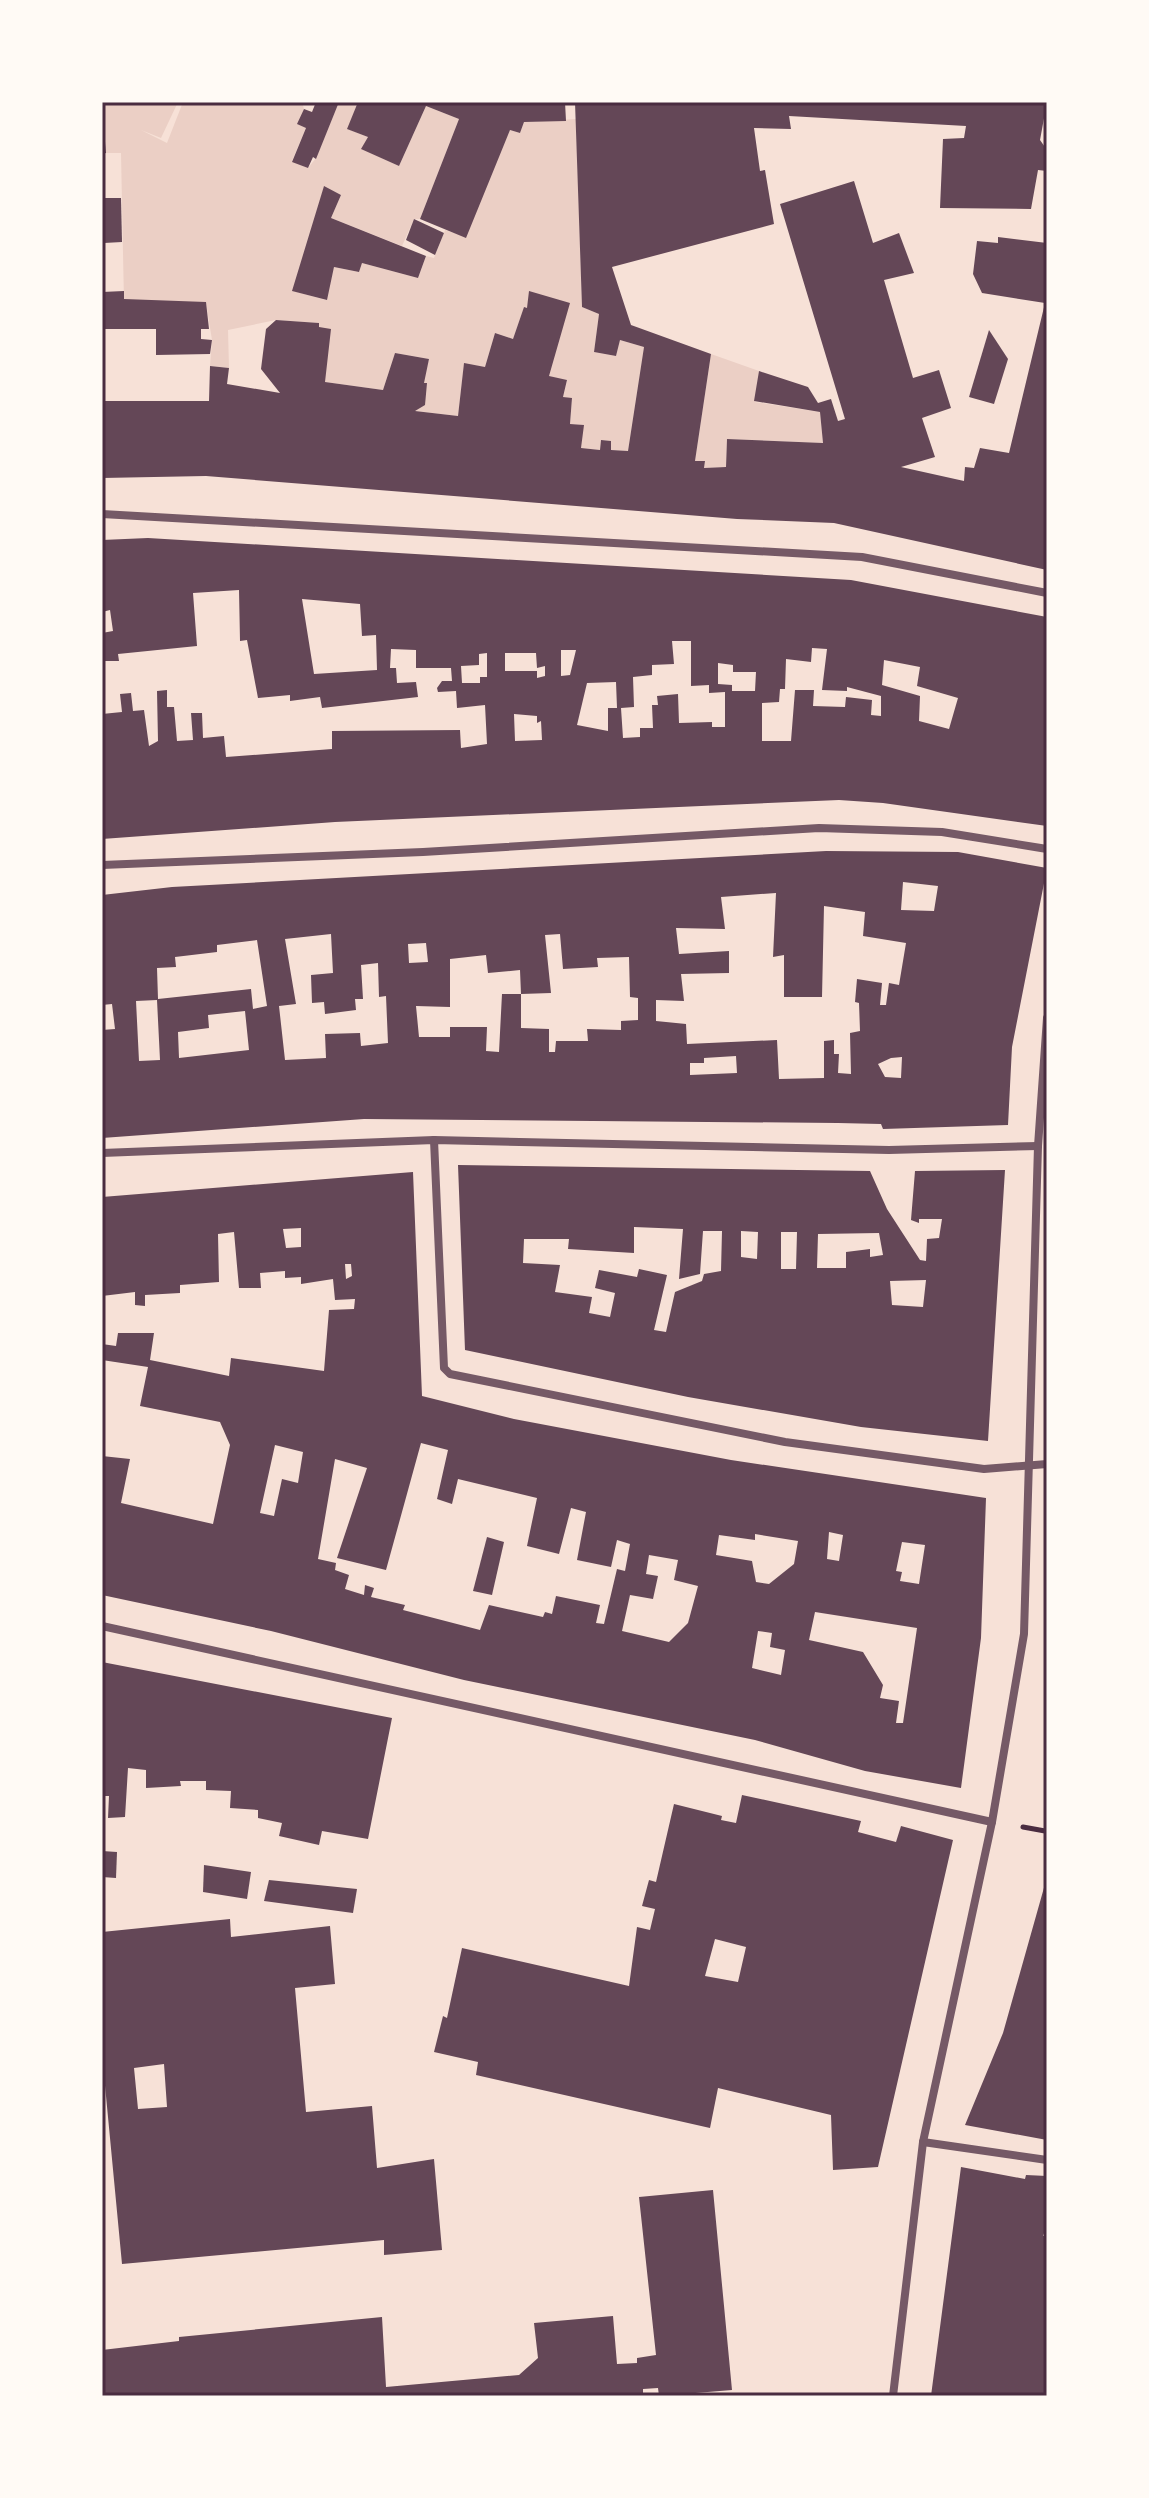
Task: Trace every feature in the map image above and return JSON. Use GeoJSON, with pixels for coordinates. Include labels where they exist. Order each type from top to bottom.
{"type":"FeatureCollection","features":[{"type":"Feature","properties":{"kind":"street"},"geometry":{"type":"LineString","coordinates":[[102,514],[862,557],[1047,593]]}},
{"type":"Feature","properties":{"kind":"street"},"geometry":{"type":"LineString","coordinates":[[102,865],[423,852],[819,828],[942,832],[1047,849]]}},
{"type":"Feature","properties":{"kind":"street"},"geometry":{"type":"LineString","coordinates":[[893,2396],[923,2142],[992,1822],[1024,1634],[1038,1146],[1047,1018]]}},
{"type":"Feature","properties":{"kind":"street"},"geometry":{"type":"LineString","coordinates":[[102,1153],[434,1140],[889,1150],[1038,1146]]}},
{"type":"Feature","properties":{"kind":"street"},"geometry":{"type":"LineString","coordinates":[[434,1140],[444,1368],[450,1374],[785,1442],[984,1469],[1047,1464]]}},
{"type":"Feature","properties":{"kind":"street"},"geometry":{"type":"LineString","coordinates":[[102,1626],[992,1822]]}},
{"type":"Feature","properties":{"kind":"street"},"geometry":{"type":"LineString","coordinates":[[923,2142],[1047,2160]]}},
{"type":"Feature","properties":{"kind":"shaded area"},"geometry":{"type":"Polygon","coordinates":[[[102,102],[178,102],[161,138],[141,130],[167,143],[183,102],[302,102],[304,109],[298,124],[306,128],[292,161],[308,168],[316,158],[339,102],[358,102],[348,129],[368,137],[362,149],[399,166],[426,106],[459,119],[420,219],[414,219],[402,246],[331,218],[341,195],[324,187],[293,291],[326,300],[334,267],[359,272],[362,263],[418,278],[426,256],[434,258],[445,230],[464,236],[510,130],[520,133],[524,122],[576,119],[582,307],[599,314],[594,352],[616,356],[620,340],[644,347],[628,451],[611,450],[611,441],[601,440],[600,450],[581,448],[582,425],[570,424],[572,399],[563,397],[567,381],[549,376],[524,307],[513,339],[495,333],[485,367],[464,364],[458,416],[415,411],[429,359],[395,353],[383,390],[325,382],[319,323],[276,320],[228,330],[229,368],[210,366],[212,340],[206,303],[124,302],[121,153],[106,153],[102,102]]]}},
{"type":"Feature","properties":{"kind":"shaded area"},"geometry":{"type":"Polygon","coordinates":[[[711,354],[759,371],[755,402],[820,412],[823,443],[727,439],[726,467],[704,468],[705,461],[695,461],[711,354]]]}},
{"type":"Feature","properties":{"kind":"building"},"geometry":{"type":"Polygon","coordinates":[[[316,102],[339,102],[316,159],[313,157],[308,168],[292,162],[306,128],[297,124],[304,109],[312,112],[316,102]]]}},
{"type":"Feature","properties":{"kind":"building"},"geometry":{"type":"Polygon","coordinates":[[[358,102],[565,102],[566,121],[524,122],[520,133],[510,130],[466,238],[420,219],[459,119],[426,106],[399,166],[361,149],[368,137],[347,129],[358,102]]]}},
{"type":"Feature","properties":{"kind":"building"},"geometry":{"type":"Polygon","coordinates":[[[575,102],[1047,102],[1040,140],[1047,150],[1047,171],[1038,170],[1031,209],[940,208],[943,139],[964,138],[966,126],[789,116],[791,129],[754,128],[760,171],[765,170],[774,224],[612,267],[631,325],[711,354],[695,461],[705,461],[704,468],[726,467],[727,439],[823,443],[820,412],[754,401],[759,371],[808,387],[818,403],[831,399],[838,421],[845,419],[780,204],[854,181],[873,243],[899,233],[914,273],[884,280],[913,378],[939,370],[951,408],[922,418],[935,457],[901,467],[964,481],[965,467],[974,468],[980,448],[1009,453],[1045,303],[982,293],[973,274],[977,241],[998,243],[998,237],[1047,243],[1047,570],[834,523],[737,519],[206,476],[102,478],[102,401],[209,401],[210,366],[229,368],[227,384],[280,393],[261,369],[266,329],[276,320],[319,323],[319,327],[331,329],[325,382],[383,390],[395,353],[429,359],[424,383],[427,383],[425,405],[415,411],[458,416],[464,363],[485,367],[495,333],[513,339],[524,307],[527,308],[529,291],[570,303],[549,376],[567,380],[563,397],[572,398],[570,424],[584,425],[581,448],[600,450],[601,440],[611,441],[611,450],[628,451],[644,347],[620,340],[616,356],[594,352],[599,314],[582,307],[575,102]]]}},
{"type":"Feature","properties":{"kind":"building"},"geometry":{"type":"Polygon","coordinates":[[[102,130],[106,153],[102,154],[102,130]]]}},
{"type":"Feature","properties":{"kind":"building"},"geometry":{"type":"Polygon","coordinates":[[[324,186],[341,195],[331,218],[426,256],[418,278],[362,263],[359,272],[334,267],[327,300],[292,291],[324,186]]]}},
{"type":"Feature","properties":{"kind":"building"},"geometry":{"type":"Polygon","coordinates":[[[102,198],[121,198],[122,242],[104,243],[102,198]]]}},
{"type":"Feature","properties":{"kind":"building"},"geometry":{"type":"Polygon","coordinates":[[[414,219],[444,233],[435,255],[406,240],[414,219]]]}},
{"type":"Feature","properties":{"kind":"building"},"geometry":{"type":"Polygon","coordinates":[[[124,291],[124,299],[206,302],[209,329],[201,329],[201,339],[212,340],[210,354],[156,355],[156,329],[102,329],[102,292],[124,291]]]}},
{"type":"Feature","properties":{"kind":"building"},"geometry":{"type":"Polygon","coordinates":[[[989,330],[1008,359],[994,404],[969,397],[989,330]]]}},
{"type":"Feature","properties":{"kind":"building"},"geometry":{"type":"Polygon","coordinates":[[[148,538],[851,580],[1047,617],[1047,826],[883,803],[839,800],[335,822],[102,839],[102,714],[122,712],[120,694],[131,693],[133,711],[144,710],[149,746],[158,741],[157,691],[167,690],[167,707],[174,707],[177,741],[193,740],[191,713],[202,713],[203,738],[224,736],[226,757],[332,749],[332,731],[460,730],[461,748],[487,744],[485,705],[457,708],[456,691],[438,692],[437,688],[442,681],[452,681],[451,668],[416,668],[416,650],[391,649],[390,668],[396,668],[397,683],[416,682],[418,697],[322,708],[320,697],[290,701],[290,695],[258,698],[247,640],[240,641],[239,590],[193,593],[197,646],[118,654],[119,661],[102,661],[102,633],[113,631],[110,610],[102,612],[102,540],[148,538]],[[302,599],[314,674],[377,670],[376,635],[362,636],[360,604],[302,599]],[[672,641],[674,664],[652,665],[652,675],[633,677],[634,707],[621,708],[623,738],[640,737],[640,728],[653,728],[652,705],[658,705],[657,696],[678,694],[679,723],[712,722],[712,727],[725,727],[725,692],[709,693],[709,685],[691,686],[691,641],[672,641]],[[812,648],[811,662],[786,659],[785,689],[780,689],[779,702],[762,703],[762,741],[791,741],[795,690],[814,690],[813,706],[845,707],[846,697],[872,700],[871,715],[881,716],[881,696],[847,687],[847,691],[822,690],[827,649],[812,648]],[[561,650],[561,676],[570,675],[576,650],[561,650]],[[487,653],[479,654],[479,665],[461,666],[462,683],[480,683],[480,677],[487,677],[487,653]],[[505,653],[505,671],[537,671],[537,678],[545,676],[545,666],[537,668],[536,653],[505,653]],[[884,660],[882,685],[920,696],[919,721],[949,729],[958,698],[917,686],[920,667],[884,660]],[[718,663],[718,684],[732,685],[732,691],[755,691],[756,672],[733,672],[733,665],[718,663]],[[616,682],[587,683],[577,725],[608,731],[608,708],[617,708],[616,682]],[[514,714],[515,741],[542,740],[541,721],[537,723],[537,716],[514,714]]]}},
{"type":"Feature","properties":{"kind":"building"},"geometry":{"type":"Polygon","coordinates":[[[826,851],[958,852],[1047,868],[1012,1047],[1008,1125],[883,1129],[881,1124],[838,1123],[364,1119],[102,1138],[102,1030],[115,1029],[112,1004],[102,1005],[102,895],[172,887],[826,851]],[[903,882],[901,910],[934,911],[938,886],[903,882]],[[776,893],[721,897],[725,929],[676,928],[679,954],[729,951],[729,973],[681,974],[684,1001],[656,1000],[656,1021],[686,1024],[687,1044],[777,1040],[779,1079],[824,1078],[824,1041],[834,1040],[834,1054],[839,1054],[838,1073],[851,1074],[850,1033],[860,1031],[859,1003],[855,1002],[857,979],[882,983],[880,1005],[886,1005],[889,983],[899,985],[906,943],[863,936],[865,912],[824,906],[822,997],[784,997],[784,955],[773,957],[776,893]],[[331,934],[285,939],[296,1004],[279,1006],[285,1060],[326,1058],[325,1034],[360,1033],[361,1046],[388,1043],[386,996],[379,997],[378,963],[361,965],[363,999],[355,999],[356,1010],[325,1014],[324,1002],[312,1003],[311,975],[333,973],[331,934]],[[560,934],[545,935],[551,993],[521,994],[521,1028],[549,1029],[549,1052],[555,1052],[556,1041],[588,1041],[587,1029],[621,1030],[621,1021],[638,1020],[638,998],[630,997],[629,957],[597,958],[598,967],[563,969],[560,934]],[[257,940],[217,945],[217,952],[175,957],[176,967],[157,968],[158,999],[251,989],[253,1009],[267,1006],[257,940]],[[426,943],[408,944],[409,963],[428,962],[426,943]],[[486,955],[450,959],[450,1007],[416,1006],[419,1037],[450,1037],[450,1027],[487,1027],[486,1051],[499,1052],[502,994],[521,994],[520,970],[488,973],[486,955]],[[157,1000],[136,1001],[139,1061],[160,1060],[157,1000]],[[245,1011],[208,1015],[209,1028],[178,1032],[179,1058],[249,1050],[245,1011]],[[736,1056],[704,1058],[704,1063],[690,1063],[690,1075],[737,1073],[736,1056]],[[902,1057],[878,1064],[885,1077],[901,1078],[902,1057]]]}},
{"type":"Feature","properties":{"kind":"building"},"geometry":{"type":"Polygon","coordinates":[[[458,1165],[870,1171],[887,1209],[920,1260],[926,1261],[927,1239],[939,1238],[942,1219],[919,1219],[919,1223],[911,1220],[915,1171],[1005,1170],[988,1441],[861,1427],[688,1397],[465,1350],[458,1165]],[[634,1227],[634,1253],[568,1249],[569,1239],[524,1239],[523,1263],[560,1265],[555,1292],[592,1297],[589,1313],[610,1317],[615,1293],[595,1288],[599,1270],[637,1277],[639,1269],[667,1275],[654,1330],[666,1332],[675,1292],[702,1281],[704,1274],[721,1271],[722,1231],[703,1231],[700,1274],[679,1279],[683,1229],[634,1227]],[[741,1231],[741,1257],[757,1259],[758,1232],[741,1231]],[[781,1232],[781,1269],[796,1269],[797,1232],[781,1232]],[[879,1233],[818,1234],[817,1268],[846,1268],[846,1252],[870,1249],[870,1257],[883,1255],[879,1233]],[[926,1280],[890,1281],[892,1305],[923,1307],[926,1280]]]}},
{"type":"Feature","properties":{"kind":"building"},"geometry":{"type":"Polygon","coordinates":[[[413,1172],[422,1396],[514,1419],[731,1460],[986,1498],[981,1638],[961,1788],[865,1771],[755,1740],[464,1680],[271,1631],[102,1595],[102,1456],[130,1459],[121,1503],[213,1524],[230,1445],[220,1422],[140,1406],[148,1367],[102,1360],[102,1344],[116,1346],[118,1333],[154,1333],[150,1360],[229,1376],[231,1358],[324,1371],[329,1310],[354,1309],[355,1299],[335,1300],[333,1279],[301,1284],[301,1277],[285,1278],[285,1271],[260,1273],[261,1288],[239,1288],[234,1232],[218,1234],[219,1282],[180,1285],[180,1293],[145,1295],[145,1306],[135,1305],[135,1292],[102,1296],[102,1197],[413,1172]],[[301,1228],[283,1229],[286,1248],[301,1247],[301,1228]],[[345,1264],[346,1279],[352,1276],[351,1264],[345,1264]],[[421,1443],[386,1570],[337,1558],[367,1468],[335,1459],[318,1559],[336,1563],[335,1570],[349,1575],[345,1589],[364,1595],[365,1585],[374,1588],[371,1597],[405,1605],[403,1610],[480,1630],[489,1605],[543,1617],[545,1612],[552,1614],[556,1596],[600,1605],[596,1623],[604,1624],[617,1569],[625,1571],[630,1544],[617,1540],[611,1567],[577,1560],[586,1512],[571,1508],[559,1554],[527,1546],[537,1498],[458,1479],[452,1504],[437,1499],[448,1450],[421,1443]],[[275,1445],[260,1513],[274,1516],[282,1479],[298,1483],[303,1452],[275,1445]],[[829,1532],[827,1559],[839,1561],[843,1535],[829,1532]],[[755,1534],[755,1540],[719,1535],[716,1555],[752,1561],[756,1582],[769,1584],[794,1564],[798,1541],[755,1534]],[[902,1542],[896,1571],[902,1572],[900,1581],[919,1584],[925,1545],[902,1542]],[[649,1555],[646,1574],[658,1576],[653,1599],[630,1595],[622,1631],[669,1642],[688,1623],[698,1586],[674,1580],[678,1560],[649,1555]],[[815,1612],[809,1640],[863,1652],[883,1685],[880,1698],[899,1701],[896,1723],[903,1723],[917,1628],[815,1612]],[[758,1631],[752,1668],[781,1675],[785,1650],[770,1647],[772,1633],[758,1631]]]}},
{"type":"Feature","properties":{"kind":"building"},"geometry":{"type":"Polygon","coordinates":[[[487,1537],[504,1542],[492,1595],[473,1591],[487,1537]]]}},
{"type":"Feature","properties":{"kind":"building"},"geometry":{"type":"Polygon","coordinates":[[[102,1662],[392,1718],[368,1839],[322,1831],[319,1845],[279,1836],[282,1823],[258,1818],[258,1810],[230,1808],[231,1791],[206,1790],[206,1781],[180,1781],[181,1786],[146,1788],[146,1770],[128,1768],[125,1817],[108,1818],[109,1796],[102,1796],[102,1662]]]}},
{"type":"Feature","properties":{"kind":"building"},"geometry":{"type":"Polygon","coordinates":[[[742,1795],[861,1821],[858,1832],[896,1842],[901,1826],[953,1840],[878,2167],[833,2170],[831,2115],[718,2088],[710,2128],[476,2075],[478,2062],[434,2052],[443,2016],[447,2018],[462,1948],[629,1986],[637,1927],[650,1930],[655,1909],[642,1906],[649,1880],[656,1882],[674,1804],[722,1816],[721,1820],[736,1823],[742,1795]],[[715,1939],[705,1976],[738,1982],[746,1947],[715,1939]]]}},
{"type":"Feature","properties":{"kind":"building"},"geometry":{"type":"Polygon","coordinates":[[[102,1851],[117,1852],[116,1878],[102,1877],[102,1851]]]}},
{"type":"Feature","properties":{"kind":"building"},"geometry":{"type":"Polygon","coordinates":[[[204,1865],[251,1872],[247,1899],[203,1892],[204,1865]]]}},
{"type":"Feature","properties":{"kind":"building"},"geometry":{"type":"Polygon","coordinates":[[[1047,1877],[1047,2140],[965,2125],[1003,2033],[1047,1877]]]}},
{"type":"Feature","properties":{"kind":"building"},"geometry":{"type":"Polygon","coordinates":[[[269,1880],[357,1889],[353,1913],[264,1901],[269,1880]]]}},
{"type":"Feature","properties":{"kind":"building"},"geometry":{"type":"Polygon","coordinates":[[[230,1919],[231,1937],[330,1926],[335,1984],[295,1988],[306,2112],[372,2106],[377,2168],[434,2159],[442,2250],[384,2255],[384,2240],[122,2264],[102,2054],[102,1932],[230,1919]],[[164,2064],[134,2068],[138,2109],[167,2107],[164,2064]]]}},
{"type":"Feature","properties":{"kind":"building"},"geometry":{"type":"Polygon","coordinates":[[[961,2167],[1025,2179],[1026,2175],[1047,2176],[1047,2225],[1043,2236],[1047,2236],[1047,2396],[931,2396],[961,2167]]]}},
{"type":"Feature","properties":{"kind":"building"},"geometry":{"type":"Polygon","coordinates":[[[713,2190],[732,2390],[659,2396],[658,2388],[643,2389],[643,2396],[102,2396],[102,2350],[179,2341],[179,2337],[382,2317],[386,2387],[519,2375],[538,2358],[534,2323],[613,2316],[617,2364],[637,2363],[637,2358],[656,2355],[639,2197],[713,2190]]]}}]}
